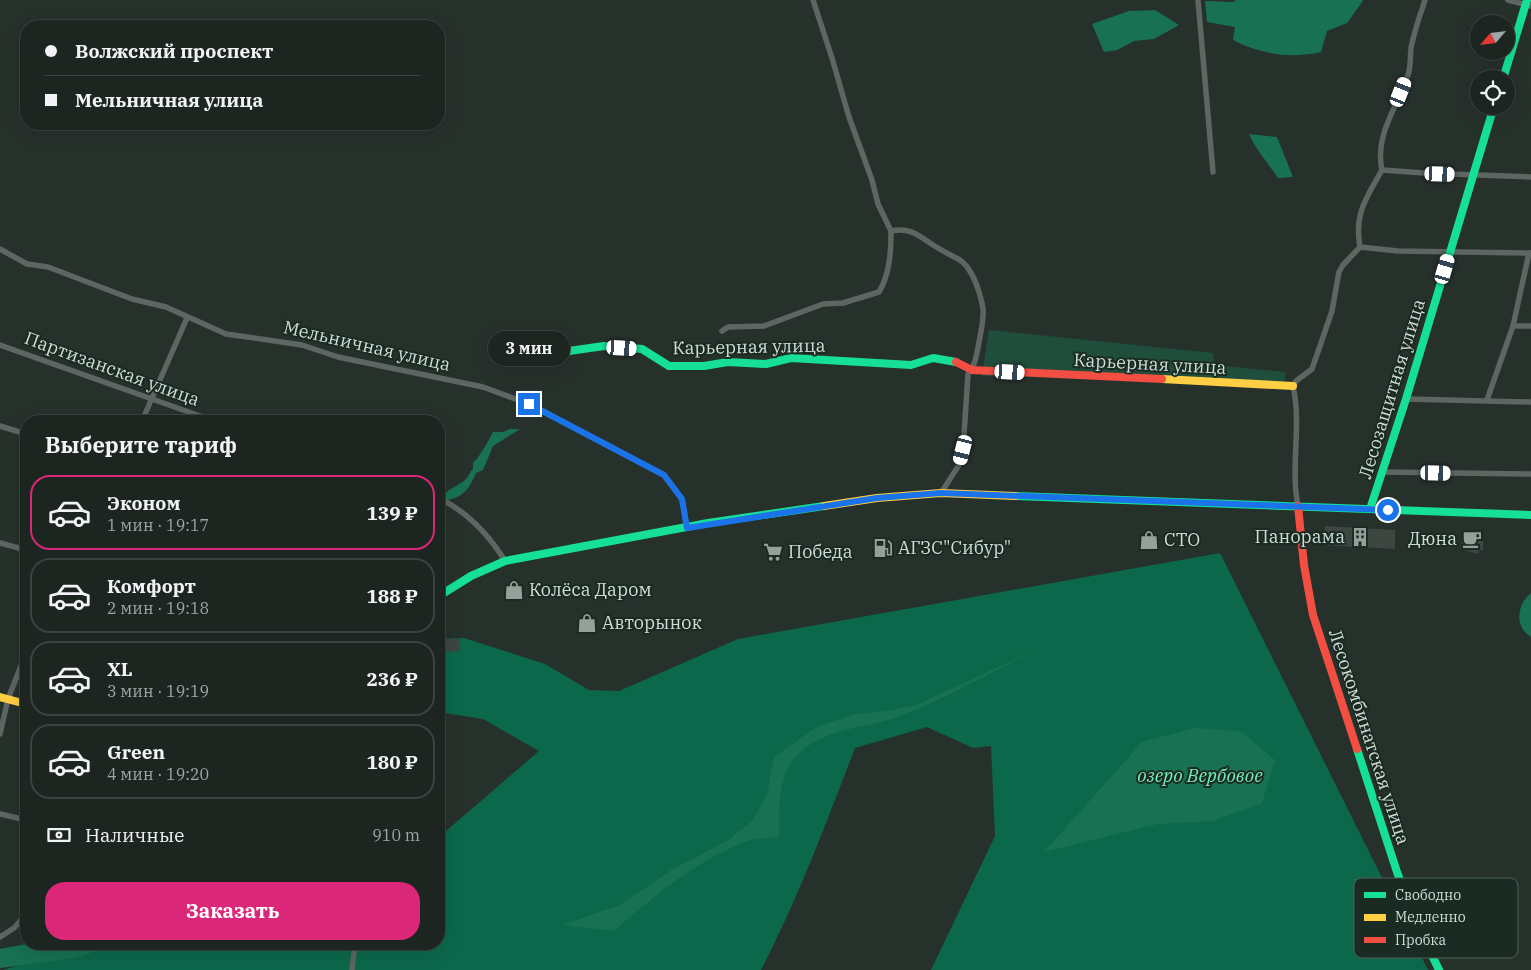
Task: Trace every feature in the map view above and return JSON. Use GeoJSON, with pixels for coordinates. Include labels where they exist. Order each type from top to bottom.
{"type":"FeatureCollection","features":[{"type":"Feature","properties":{"kind":"street"},"geometry":{"type":"LineString","coordinates":[[722,331],[728,327],[764,326],[823,304],[843,303],[879,292],[884,284],[891,253],[891,231],[878,204],[872,180],[849,116],[813,0]]}},
{"type":"Feature","properties":{"kind":"street"},"geometry":{"type":"LineString","coordinates":[[1198,0],[1214,172]]}},
{"type":"Feature","properties":{"kind":"street"},"geometry":{"type":"LineString","coordinates":[[1360,247],[1358,234],[1359,216],[1366,198],[1382,170],[1379,157],[1382,142],[1390,112],[1409,73],[1411,49],[1425,0]]}},
{"type":"Feature","properties":{"kind":"street"},"geometry":{"type":"LineString","coordinates":[[1505,70],[1528,3],[1508,0]]}},
{"type":"Feature","properties":{"kind":"street","name":"Лесозащитная улица"},"geometry":{"type":"LineString","coordinates":[[1370,509],[1406,399],[1491,115]]}},
{"type":"Feature","properties":{"kind":"street"},"geometry":{"type":"LineString","coordinates":[[1382,170],[1531,177]]}},
{"type":"Feature","properties":{"kind":"street"},"geometry":{"type":"LineString","coordinates":[[891,231],[903,228],[918,234],[947,255],[961,260],[977,286],[983,309],[982,326],[972,370],[968,374],[961,458],[959,465],[941,493]]}},
{"type":"Feature","properties":{"kind":"street"},"geometry":{"type":"LineString","coordinates":[[1360,247],[1398,251],[1530,253],[1513,326],[1487,400]]}},
{"type":"Feature","properties":{"kind":"street"},"geometry":{"type":"LineString","coordinates":[[1298,506],[1294,486],[1297,426],[1294,386],[1296,381],[1312,370],[1332,311],[1339,272],[1360,247]]}},
{"type":"Feature","properties":{"kind":"street","name":"Мельничная улица"},"geometry":{"type":"LineString","coordinates":[[0,249],[27,264],[48,267],[132,299],[166,307],[226,334],[302,345],[338,357],[483,387],[529,404],[664,475],[682,499],[687,528]]}},
{"type":"Feature","properties":{"kind":"street"},"geometry":{"type":"LineString","coordinates":[[144,415],[187,318]]}},
{"type":"Feature","properties":{"kind":"street"},"geometry":{"type":"LineString","coordinates":[[1513,326],[1531,326]]}},
{"type":"Feature","properties":{"kind":"street","name":"Карьерная улица"},"geometry":{"type":"LineString","coordinates":[[507,340],[530,342],[550,351],[604,346],[642,349],[669,366],[704,366],[728,362],[766,364],[791,358],[911,365],[932,358],[956,362],[972,370],[1294,386]]}},
{"type":"Feature","properties":{"kind":"street","name":"Партизанская улица"},"geometry":{"type":"LineString","coordinates":[[0,345],[196,415]]}},
{"type":"Feature","properties":{"kind":"street"},"geometry":{"type":"LineString","coordinates":[[1406,399],[1531,402]]}},
{"type":"Feature","properties":{"kind":"street"},"geometry":{"type":"LineString","coordinates":[[0,426],[20,432]]}},
{"type":"Feature","properties":{"kind":"street"},"geometry":{"type":"LineString","coordinates":[[1382,472],[1531,474]]}},
{"type":"Feature","properties":{"kind":"street"},"geometry":{"type":"LineString","coordinates":[[445,592],[471,576],[505,561],[687,528],[877,498],[941,493],[1531,515]]}},
{"type":"Feature","properties":{"kind":"street"},"geometry":{"type":"LineString","coordinates":[[445,501],[457,507],[479,528],[496,546],[505,561]]}},
{"type":"Feature","properties":{"kind":"street","name":"Лесокомбинатская улица"},"geometry":{"type":"LineString","coordinates":[[1298,506],[1304,565],[1315,623],[1399,878]]}},
{"type":"Feature","properties":{"kind":"street"},"geometry":{"type":"LineString","coordinates":[[0,543],[20,548]]}},
{"type":"Feature","properties":{"kind":"street"},"geometry":{"type":"LineString","coordinates":[[0,734],[4,698],[20,666]]}},
{"type":"Feature","properties":{"kind":"street"},"geometry":{"type":"LineString","coordinates":[[4,698],[20,702]]}},
{"type":"Feature","properties":{"kind":"street"},"geometry":{"type":"LineString","coordinates":[[0,814],[20,819]]}},
{"type":"Feature","properties":{"kind":"street"},"geometry":{"type":"LineString","coordinates":[[0,937],[14,928],[20,920]]}},
{"type":"Feature","properties":{"kind":"street"},"geometry":{"type":"LineString","coordinates":[[352,970],[354,950]]}},
{"type":"Feature","properties":{"kind":"street","name":"Лесокомбинатская улица"},"geometry":{"type":"LineString","coordinates":[[1433,958],[1438,970]]}},
{"type":"Feature","properties":{"kind":"shaded area"},"geometry":{"type":"Polygon","coordinates":[[[989,330],[1213,353],[1214,365],[1286,372],[1284,383],[982,376],[989,330]]]}},
{"type":"Feature","properties":{"kind":"shaded area"},"geometry":{"type":"Polygon","coordinates":[[[1220,553],[1382,878],[1354,878],[1354,958],[1422,958],[1428,970],[931,970],[995,836],[991,746],[973,748],[927,727],[855,748],[799,888],[761,970],[3,970],[69,950],[445,950],[445,832],[539,751],[483,719],[445,713],[445,639],[464,638],[545,664],[589,690],[619,691],[738,639],[1220,553]]]}},
{"type":"Feature","properties":{"kind":"water"},"geometry":{"type":"Polygon","coordinates":[[[1236,0],[1363,1],[1347,23],[1327,31],[1321,52],[1287,55],[1265,52],[1243,45],[1233,40],[1235,27],[1207,22],[1205,1],[1233,2],[1236,0]]]}},
{"type":"Feature","properties":{"kind":"water"},"geometry":{"type":"Polygon","coordinates":[[[1155,10],[1179,25],[1154,39],[1134,41],[1117,50],[1104,52],[1092,24],[1129,11],[1155,10]]]}},
{"type":"Feature","properties":{"kind":"water"},"geometry":{"type":"Polygon","coordinates":[[[1249,134],[1277,137],[1293,177],[1278,178],[1249,134]]]}},
{"type":"Feature","properties":{"kind":"water"},"geometry":{"type":"Polygon","coordinates":[[[510,429],[520,429],[493,446],[483,470],[476,473],[466,491],[454,499],[448,500],[445,498],[445,494],[467,478],[473,469],[473,463],[493,432],[503,432],[510,429]]]}},
{"type":"Feature","properties":{"kind":"water"},"geometry":{"type":"Polygon","coordinates":[[[1531,593],[1531,637],[1522,627],[1519,615],[1523,603],[1531,593]]]}},
{"type":"Feature","properties":{"kind":"water"},"geometry":{"type":"Polygon","coordinates":[[[1041,647],[919,709],[889,720],[826,736],[804,749],[795,757],[784,778],[781,790],[779,837],[748,841],[711,858],[661,892],[614,931],[562,925],[620,905],[673,869],[727,841],[752,821],[767,795],[774,757],[818,726],[856,714],[888,711],[916,705],[1041,647]]]}},
{"type":"Feature","properties":{"kind":"water","name":"озеро Вербовое"},"geometry":{"type":"Polygon","coordinates":[[[1195,728],[1240,731],[1275,760],[1262,803],[1213,821],[1158,824],[1044,852],[1142,742],[1195,728]]]}},
{"type":"Feature","properties":{"kind":"water"},"geometry":{"type":"Polygon","coordinates":[[[20,945],[20,950],[100,950],[75,958],[0,968],[0,949],[20,945]]]}},
{"type":"Feature","properties":{"kind":"building","name":"Панорама"},"geometry":{"type":"Polygon","coordinates":[[[1325,526],[1395,530],[1395,549],[1324,545],[1325,526]]]}},
{"type":"Feature","properties":{"kind":"building","name":"Дюна"},"geometry":{"type":"Polygon","coordinates":[[[1470,532],[1483,534],[1483,550],[1479,550],[1478,554],[1461,549],[1463,533],[1469,534],[1470,532]]]}},
{"type":"Feature","properties":{"kind":"building"},"geometry":{"type":"Polygon","coordinates":[[[445,639],[460,639],[460,651],[445,652],[445,639]]]}},
{"type":"Feature","properties":{"kind":"traffic: fast"},"geometry":{"type":"LineString","coordinates":[[1506,70],[1527,0]]}},
{"type":"Feature","properties":{"kind":"traffic: fast"},"geometry":{"type":"LineString","coordinates":[[1370,509],[1406,399],[1491,115]]}},
{"type":"Feature","properties":{"kind":"traffic: fast"},"geometry":{"type":"LineString","coordinates":[[507,340],[530,342],[550,351],[562,352],[604,346],[642,349],[669,366],[704,366],[728,362],[766,364],[791,358],[911,365],[933,358],[956,362]]}},
{"type":"Feature","properties":{"kind":"traffic: fast"},"geometry":{"type":"LineString","coordinates":[[1015,496],[1531,515]]}},
{"type":"Feature","properties":{"kind":"traffic: fast"},"geometry":{"type":"LineString","coordinates":[[445,592],[471,576],[505,561],[708,523],[824,506]]}},
{"type":"Feature","properties":{"kind":"traffic: fast"},"geometry":{"type":"LineString","coordinates":[[1357,749],[1399,878]]}},
{"type":"Feature","properties":{"kind":"traffic: fast"},"geometry":{"type":"LineString","coordinates":[[1433,958],[1439,970]]}},
{"type":"Feature","properties":{"kind":"traffic: slow"},"geometry":{"type":"LineString","coordinates":[[1162,379],[1293,386]]}},
{"type":"Feature","properties":{"kind":"traffic: slow"},"geometry":{"type":"LineString","coordinates":[[824,506],[877,498],[941,493],[1015,496]]}},
{"type":"Feature","properties":{"kind":"traffic: slow"},"geometry":{"type":"LineString","coordinates":[[0,697],[20,702]]}},
{"type":"Feature","properties":{"kind":"traffic: jam"},"geometry":{"type":"LineString","coordinates":[[956,362],[972,370],[1162,379]]}},
{"type":"Feature","properties":{"kind":"traffic: jam"},"geometry":{"type":"LineString","coordinates":[[1298,506],[1304,565],[1313,615],[1357,749]]}},
{"type":"Feature","properties":{"kind":"place","name":"Панорама"},"geometry":{"type":"Point","coordinates":[1360,537]}},
{"type":"Feature","properties":{"kind":"place","name":"Дюна"},"geometry":{"type":"Point","coordinates":[1472,539]}},
{"type":"Feature","properties":{"kind":"place","name":"СТО"},"geometry":{"type":"Point","coordinates":[1149,540]}},
{"type":"Feature","properties":{"kind":"place","name":"АГЗС\"Сибур\""},"geometry":{"type":"Point","coordinates":[883,548]}},
{"type":"Feature","properties":{"kind":"place","name":"Победа"},"geometry":{"type":"Point","coordinates":[773,552]}},
{"type":"Feature","properties":{"kind":"place","name":"Колёса Даром"},"geometry":{"type":"Point","coordinates":[514,590]}},
{"type":"Feature","properties":{"kind":"place","name":"Авторынок"},"geometry":{"type":"Point","coordinates":[587,623]}},
{"type":"Feature","properties":{"kind":"route"},"geometry":{"type":"LineString","coordinates":[[529,404],[664,475],[682,499],[687,528],[708,523],[877,498],[941,493],[1388,510]]}}]}
